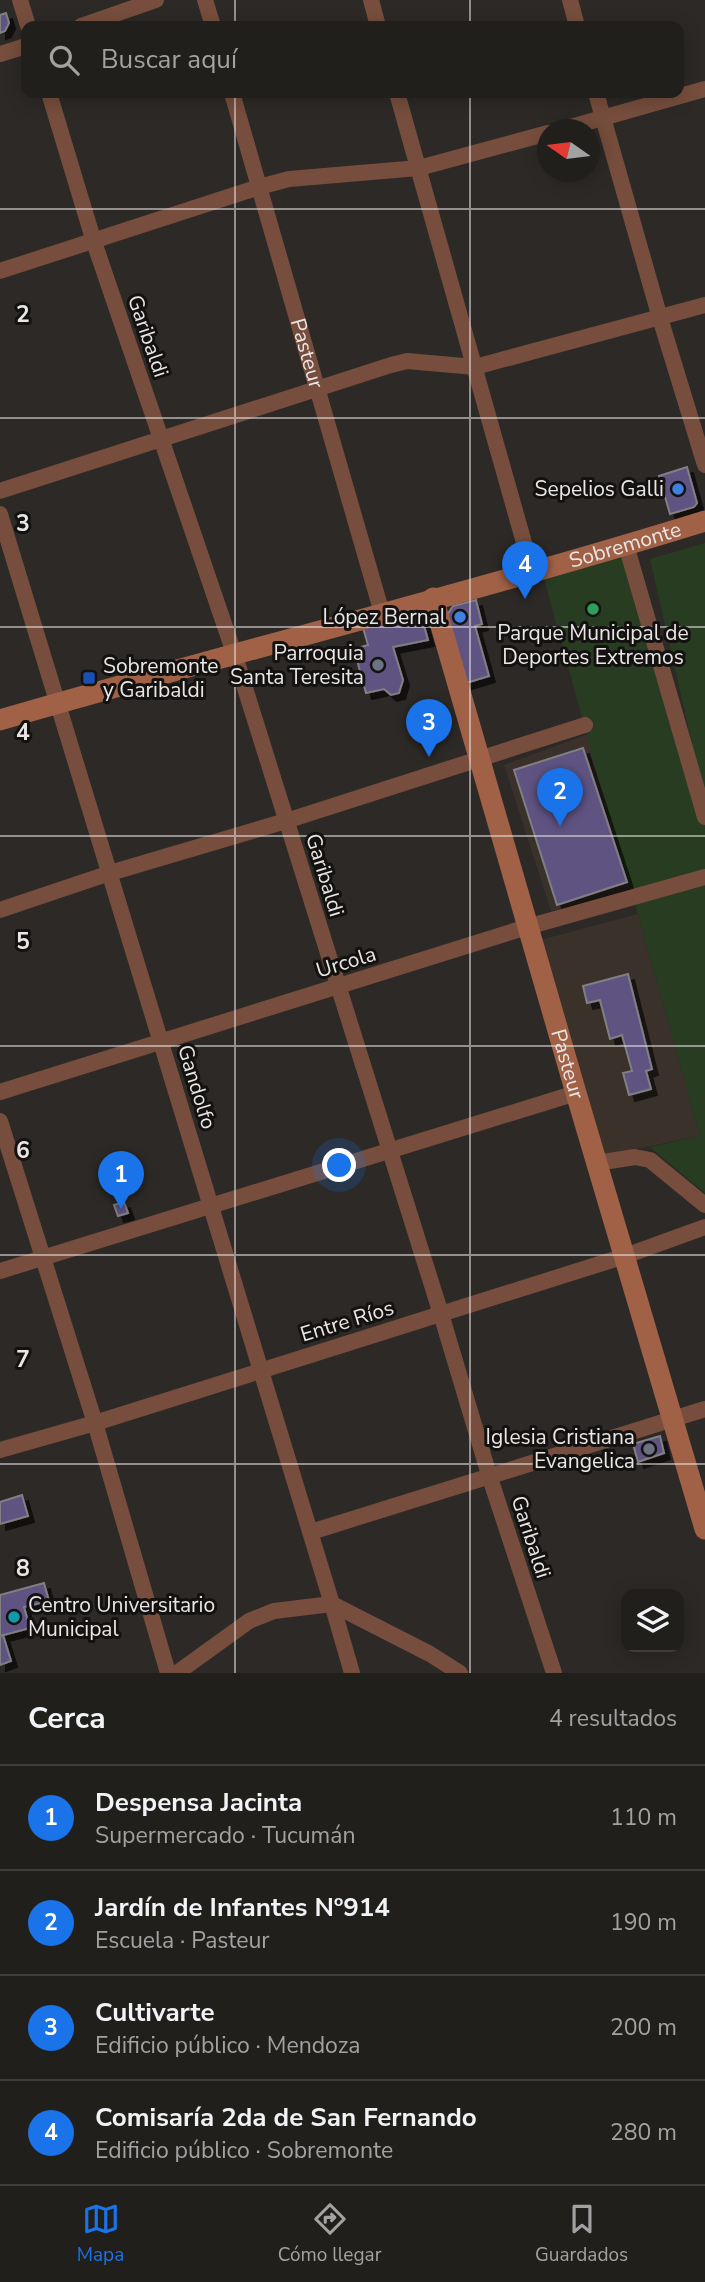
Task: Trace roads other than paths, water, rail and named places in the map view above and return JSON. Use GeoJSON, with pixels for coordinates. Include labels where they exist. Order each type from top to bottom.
{"type":"FeatureCollection","features":[{"type":"Feature","properties":{"kind":"street"},"geometry":{"type":"LineString","coordinates":[[20,0],[26,21]]}},
{"type":"Feature","properties":{"kind":"street"},"geometry":{"type":"LineString","coordinates":[[96,21],[156,0]]}},
{"type":"Feature","properties":{"kind":"street"},"geometry":{"type":"LineString","coordinates":[[205,0],[211,21]]}},
{"type":"Feature","properties":{"kind":"street"},"geometry":{"type":"LineString","coordinates":[[371,0],[377,21]]}},
{"type":"Feature","properties":{"kind":"street"},"geometry":{"type":"LineString","coordinates":[[570,0],[576,21]]}},
{"type":"Feature","properties":{"kind":"street"},"geometry":{"type":"LineString","coordinates":[[0,54],[21,48]]}},
{"type":"Feature","properties":{"kind":"street"},"geometry":{"type":"LineString","coordinates":[[684,95],[705,89]]}},
{"type":"Feature","properties":{"kind":"street","name":"Garibaldi"},"geometry":{"type":"LineString","coordinates":[[51,98],[94,242],[234,653],[490,1478],[554,1673]]}},
{"type":"Feature","properties":{"kind":"street","name":"Pasteur"},"geometry":{"type":"LineString","coordinates":[[233,98],[382,613]]}},
{"type":"Feature","properties":{"kind":"street"},"geometry":{"type":"LineString","coordinates":[[398,98],[532,571]]}},
{"type":"Feature","properties":{"kind":"street"},"geometry":{"type":"LineString","coordinates":[[597,98],[660,318],[704,459]]}},
{"type":"Feature","properties":{"kind":"street"},"geometry":{"type":"LineString","coordinates":[[599,119],[673,98]]}},
{"type":"Feature","properties":{"kind":"street"},"geometry":{"type":"LineString","coordinates":[[0,271],[289,179],[419,168],[537,136]]}},
{"type":"Feature","properties":{"kind":"street"},"geometry":{"type":"LineString","coordinates":[[0,491],[407,361],[475,367],[705,305]]}},
{"type":"Feature","properties":{"kind":"street","name":"Gandolfo"},"geometry":{"type":"LineString","coordinates":[[0,514],[352,1673]]}},
{"type":"Feature","properties":{"kind":"street","name":"Sobremonte"},"geometry":{"type":"LineString","coordinates":[[0,720],[705,521]]}},
{"type":"Feature","properties":{"kind":"street"},"geometry":{"type":"LineString","coordinates":[[626,545],[705,817]]}},
{"type":"Feature","properties":{"kind":"street","name":"Pasteur"},"geometry":{"type":"LineString","coordinates":[[433,598],[527,928],[705,1529]]}},
{"type":"Feature","properties":{"kind":"street"},"geometry":{"type":"LineString","coordinates":[[0,910],[110,873],[286,821],[585,725]]}},
{"type":"Feature","properties":{"kind":"street","name":"Urcola"},"geometry":{"type":"LineString","coordinates":[[0,1092],[527,928],[705,877]]}},
{"type":"Feature","properties":{"kind":"street"},"geometry":{"type":"LineString","coordinates":[[0,1270],[576,1093]]}},
{"type":"Feature","properties":{"kind":"street"},"geometry":{"type":"LineString","coordinates":[[0,1121],[95,1423],[168,1673]]}},
{"type":"Feature","properties":{"kind":"street"},"geometry":{"type":"LineString","coordinates":[[597,1163],[642,1157],[650,1160],[705,1205]]}},
{"type":"Feature","properties":{"kind":"street","name":"Entre Ríos"},"geometry":{"type":"LineString","coordinates":[[0,1450],[95,1423],[625,1256],[705,1227]]}},
{"type":"Feature","properties":{"kind":"street"},"geometry":{"type":"LineString","coordinates":[[311,1532],[705,1409]]}},
{"type":"Feature","properties":{"kind":"street"},"geometry":{"type":"LineString","coordinates":[[177,1673],[249,1621],[274,1611],[332,1604],[460,1673]]}},
{"type":"Feature","properties":{"kind":"place","name":"Sepelios Galli"},"geometry":{"type":"Point","coordinates":[678,489]}},
{"type":"Feature","properties":{"kind":"place","name":"Comisaría 2da de San Fernando"},"geometry":{"type":"Point","coordinates":[525,599]}},
{"type":"Feature","properties":{"kind":"place","name":"Parque Municipal de Deportes Extremos"},"geometry":{"type":"Point","coordinates":[593,609]}},
{"type":"Feature","properties":{"kind":"place","name":"López Bernal"},"geometry":{"type":"Point","coordinates":[460,617]}},
{"type":"Feature","properties":{"kind":"place","name":"Parroquia Santa Teresita"},"geometry":{"type":"Point","coordinates":[378,665]}},
{"type":"Feature","properties":{"kind":"place","name":"Sobremonte y Garibaldi"},"geometry":{"type":"Point","coordinates":[89,678]}},
{"type":"Feature","properties":{"kind":"place","name":"Cultivarte"},"geometry":{"type":"Point","coordinates":[429,757]}},
{"type":"Feature","properties":{"kind":"place","name":"Jardín de Infantes Nº914"},"geometry":{"type":"Point","coordinates":[560,826]}},
{"type":"Feature","properties":{"kind":"place","name":"Despensa Jacinta"},"geometry":{"type":"Point","coordinates":[121,1209]}},
{"type":"Feature","properties":{"kind":"place","name":"Iglesia Cristiana Evangelica"},"geometry":{"type":"Point","coordinates":[649,1449]}},
{"type":"Feature","properties":{"kind":"place","name":"Centro Universitario Municipal"},"geometry":{"type":"Point","coordinates":[14,1617]}}]}
